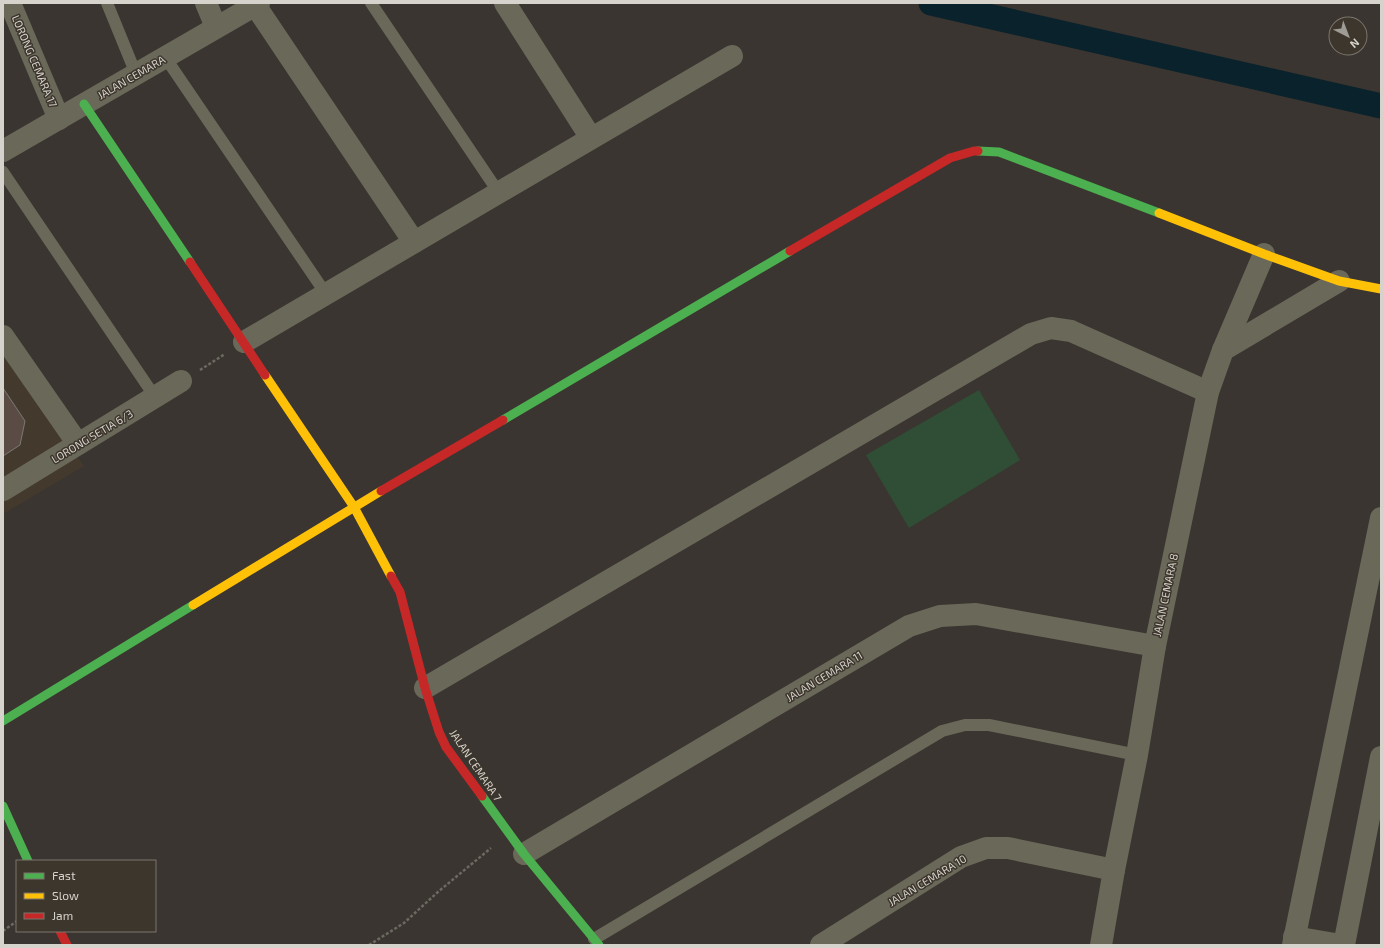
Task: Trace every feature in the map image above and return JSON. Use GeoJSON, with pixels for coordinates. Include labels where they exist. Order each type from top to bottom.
{"type":"FeatureCollection","features":[{"type":"Feature","properties":{"kind":"street","name":"LORONG CEMARA 17"},"geometry":{"type":"LineString","coordinates":[[10,3],[60,119]]}},
{"type":"Feature","properties":{"kind":"street"},"geometry":{"type":"LineString","coordinates":[[206,3],[216,28]]}},
{"type":"Feature","properties":{"kind":"street"},"geometry":{"type":"LineString","coordinates":[[506,3],[591,138]]}},
{"type":"Feature","properties":{"kind":"street","name":"JALAN CEMARA"},"geometry":{"type":"LineString","coordinates":[[3,151],[257,4]]}},
{"type":"Feature","properties":{"kind":"street"},"geometry":{"type":"LineString","coordinates":[[257,4],[414,242]]}},
{"type":"Feature","properties":{"kind":"street"},"geometry":{"type":"LineString","coordinates":[[244,342],[732,56]]}},
{"type":"Feature","properties":{"kind":"street","name":"JALAN CEMARA 7"},"geometry":{"type":"LineString","coordinates":[[84,104],[354,507],[400,592],[425,688],[439,732],[446,747],[524,854],[597,942]]}},
{"type":"Feature","properties":{"kind":"street"},"geometry":{"type":"LineString","coordinates":[[3,721],[354,507],[950,158],[974,151],[999,152],[1264,254],[1339,281],[1381,288]]}},
{"type":"Feature","properties":{"kind":"street","name":"JALAN CEMARA 8"},"geometry":{"type":"LineString","coordinates":[[1101,945],[1137,755],[1155,646],[1208,392],[1222,350],[1264,254]]}},
{"type":"Feature","properties":{"kind":"street"},"geometry":{"type":"LineString","coordinates":[[1222,350],[1339,281]]}},
{"type":"Feature","properties":{"kind":"street"},"geometry":{"type":"LineString","coordinates":[[425,688],[1031,334],[1051,328],[1071,331],[1208,392]]}},
{"type":"Feature","properties":{"kind":"street"},"geometry":{"type":"LineString","coordinates":[[3,336],[78,444]]}},
{"type":"Feature","properties":{"kind":"street","name":"LORONG SETIA 6/3"},"geometry":{"type":"LineString","coordinates":[[3,490],[181,381]]}},
{"type":"Feature","properties":{"kind":"street"},"geometry":{"type":"LineString","coordinates":[[1381,518],[1294,941],[1343,945],[1381,757]]}},
{"type":"Feature","properties":{"kind":"street","name":"JALAN CEMARA 11"},"geometry":{"type":"LineString","coordinates":[[524,854],[909,626],[940,616],[976,614],[1155,646]]}},
{"type":"Feature","properties":{"kind":"street"},"geometry":{"type":"LineString","coordinates":[[3,806],[28,860]]}},
{"type":"Feature","properties":{"kind":"street","name":"JALAN CEMARA 10"},"geometry":{"type":"LineString","coordinates":[[821,945],[961,857],[986,848],[1008,848],[1114,870]]}},
{"type":"Feature","properties":{"kind":"street"},"geometry":{"type":"LineString","coordinates":[[60,932],[67,945]]}},
{"type":"Feature","properties":{"kind":"lane"},"geometry":{"type":"LineString","coordinates":[[107,3],[136,74]]}},
{"type":"Feature","properties":{"kind":"lane"},"geometry":{"type":"LineString","coordinates":[[371,3],[499,192]]}},
{"type":"Feature","properties":{"kind":"lane"},"geometry":{"type":"LineString","coordinates":[[165,57],[326,294]]}},
{"type":"Feature","properties":{"kind":"lane"},"geometry":{"type":"LineString","coordinates":[[3,172],[155,397]]}},
{"type":"Feature","properties":{"kind":"lane"},"geometry":{"type":"LineString","coordinates":[[597,942],[942,731],[965,725],[989,725],[1137,755]]}},
{"type":"Feature","properties":{"kind":"path"},"geometry":{"type":"LineString","coordinates":[[181,381],[244,342]]}},
{"type":"Feature","properties":{"kind":"path"},"geometry":{"type":"LineString","coordinates":[[368,945],[404,923],[439,891],[494,846],[524,854]]}},
{"type":"Feature","properties":{"kind":"path"},"geometry":{"type":"LineString","coordinates":[[3,930],[16,922]]}},
{"type":"Feature","properties":{"kind":"shaded area"},"geometry":{"type":"Polygon","coordinates":[[[3,353],[84,466],[3,514],[3,353]]]}},
{"type":"Feature","properties":{"kind":"green space"},"geometry":{"type":"Polygon","coordinates":[[[979,390],[1020,460],[909,528],[866,455],[979,390]]]}},
{"type":"Feature","properties":{"kind":"building"},"geometry":{"type":"Polygon","coordinates":[[[3,388],[25,421],[20,445],[3,456],[3,388]]]}},
{"type":"Feature","properties":{"kind":"waterway"},"geometry":{"type":"LineString","coordinates":[[931,3],[1381,106]]}},
{"type":"Feature","properties":{"kind":"traffic: fast"},"geometry":{"type":"LineString","coordinates":[[84,104],[190,262]]}},
{"type":"Feature","properties":{"kind":"traffic: fast"},"geometry":{"type":"LineString","coordinates":[[978,151],[999,152],[1159,213]]}},
{"type":"Feature","properties":{"kind":"traffic: fast"},"geometry":{"type":"LineString","coordinates":[[503,420],[790,251]]}},
{"type":"Feature","properties":{"kind":"traffic: fast"},"geometry":{"type":"LineString","coordinates":[[3,721],[193,605]]}},
{"type":"Feature","properties":{"kind":"traffic: fast"},"geometry":{"type":"LineString","coordinates":[[482,796],[524,854],[599,945]]}},
{"type":"Feature","properties":{"kind":"traffic: fast"},"geometry":{"type":"LineString","coordinates":[[3,806],[28,860]]}},
{"type":"Feature","properties":{"kind":"traffic: slow"},"geometry":{"type":"LineString","coordinates":[[1159,213],[1264,254],[1339,281],[1381,289]]}},
{"type":"Feature","properties":{"kind":"traffic: slow"},"geometry":{"type":"LineString","coordinates":[[265,375],[354,507],[391,576]]}},
{"type":"Feature","properties":{"kind":"traffic: slow"},"geometry":{"type":"LineString","coordinates":[[193,605],[381,491]]}},
{"type":"Feature","properties":{"kind":"traffic: jam"},"geometry":{"type":"LineString","coordinates":[[790,251],[950,158],[978,151]]}},
{"type":"Feature","properties":{"kind":"traffic: jam"},"geometry":{"type":"LineString","coordinates":[[190,262],[265,375]]}},
{"type":"Feature","properties":{"kind":"traffic: jam"},"geometry":{"type":"LineString","coordinates":[[381,491],[503,420]]}},
{"type":"Feature","properties":{"kind":"traffic: jam"},"geometry":{"type":"LineString","coordinates":[[391,576],[400,592],[425,688],[439,732],[446,747],[482,796]]}},
{"type":"Feature","properties":{"kind":"traffic: jam"},"geometry":{"type":"LineString","coordinates":[[60,932],[67,945]]}}]}
